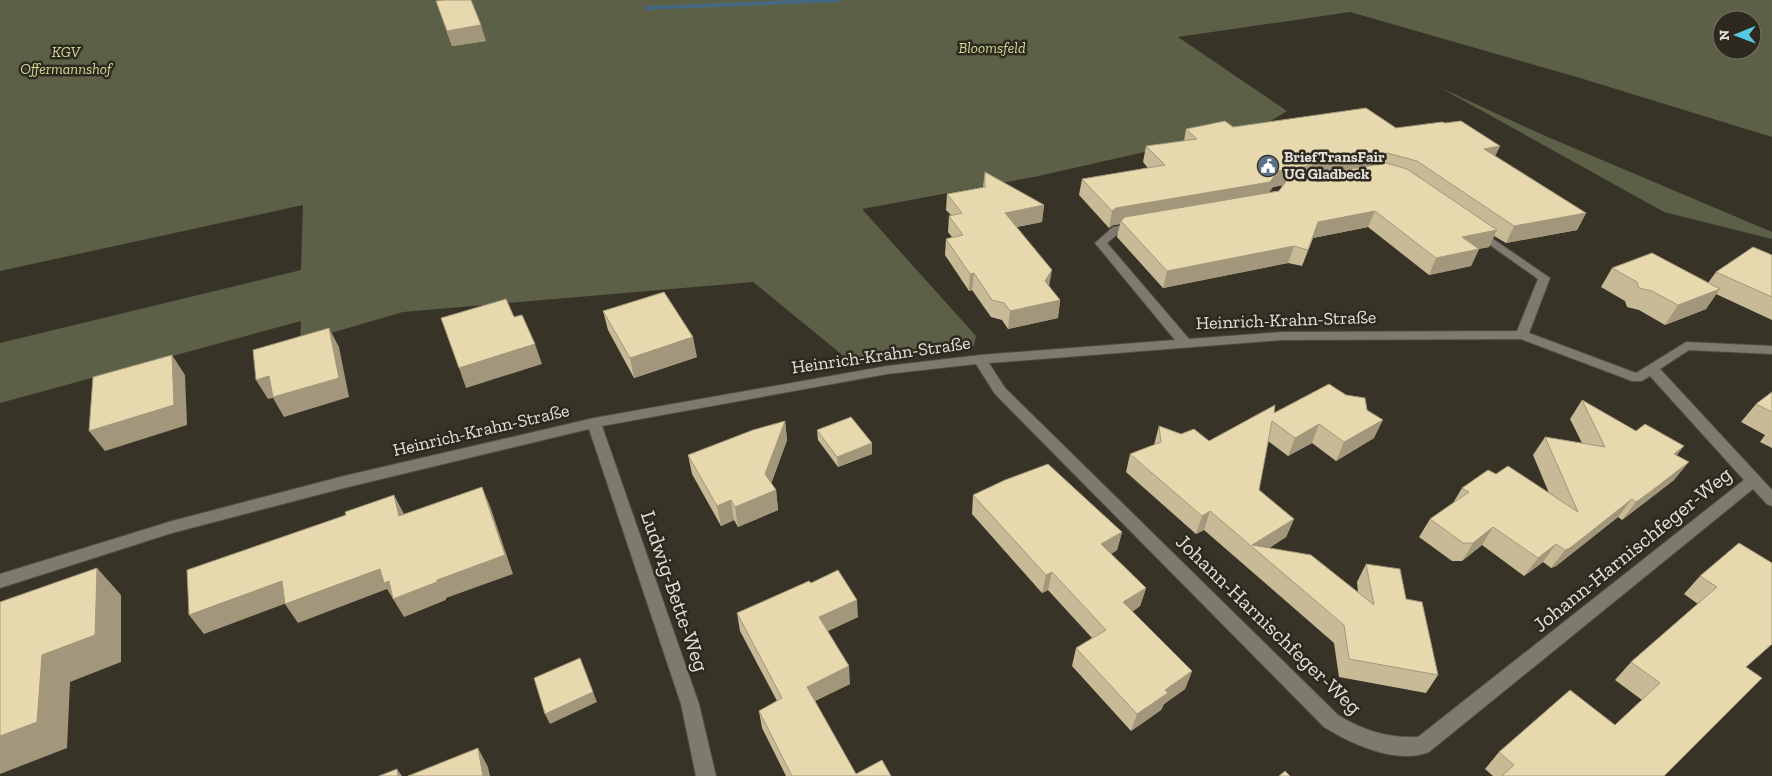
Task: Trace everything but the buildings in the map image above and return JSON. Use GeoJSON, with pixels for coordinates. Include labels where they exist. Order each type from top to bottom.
{"type":"FeatureCollection","features":[{"type":"Feature","properties":{"kind":"street"},"geometry":{"type":"LineString","coordinates":[[1146,224],[1118,230],[1101,243],[1184,342]]}},
{"type":"Feature","properties":{"kind":"street"},"geometry":{"type":"LineString","coordinates":[[1470,226],[1544,278],[1522,334]]}},
{"type":"Feature","properties":{"kind":"street","name":"Heinrich-Krahn-Straße"},"geometry":{"type":"LineString","coordinates":[[0,581],[172,527],[344,482],[594,423],[887,370],[980,359],[1282,336],[1522,334],[1637,378],[1686,346],[1772,350]]}},
{"type":"Feature","properties":{"kind":"street","name":"Johann-Harnischfeger-Weg"},"geometry":{"type":"LineString","coordinates":[[980,359],[1000,391],[1331,721],[1350,734],[1396,747],[1422,746],[1753,481]]}},
{"type":"Feature","properties":{"kind":"street"},"geometry":{"type":"LineString","coordinates":[[1652,369],[1772,500]]}},
{"type":"Feature","properties":{"kind":"street","name":"Ludwig-Bette-Weg"},"geometry":{"type":"LineString","coordinates":[[594,423],[690,704],[706,776]]}},
{"type":"Feature","properties":{"kind":"green space"},"geometry":{"type":"Polygon","coordinates":[[[0,0],[1772,0],[1772,137],[1580,78],[1350,12],[1178,37],[1287,111],[1264,125],[1034,177],[862,209],[976,336],[974,346],[846,358],[753,282],[403,312],[300,342],[301,321],[0,403],[0,343],[301,270],[303,205],[0,271],[0,0]]]}},
{"type":"Feature","properties":{"kind":"green space"},"geometry":{"type":"Polygon","coordinates":[[[1439,87],[1543,135],[1772,232],[1772,239],[1664,212],[1439,87]]]}},
{"type":"Feature","properties":{"kind":"waterway"},"geometry":{"type":"LineString","coordinates":[[646,8],[839,0]]}},
{"type":"Feature","properties":{"kind":"place","name":"BriefTransFair UG Gladbeck"},"geometry":{"type":"Point","coordinates":[1268,166]}},
{"type":"Feature","properties":{"kind":"park label","name":"Bloomsfeld"},"geometry":{"type":"Point","coordinates":[992,48]}},
{"type":"Feature","properties":{"kind":"park label","name":"KGV Offermannshof"},"geometry":{"type":"Point","coordinates":[66,60]}}]}
